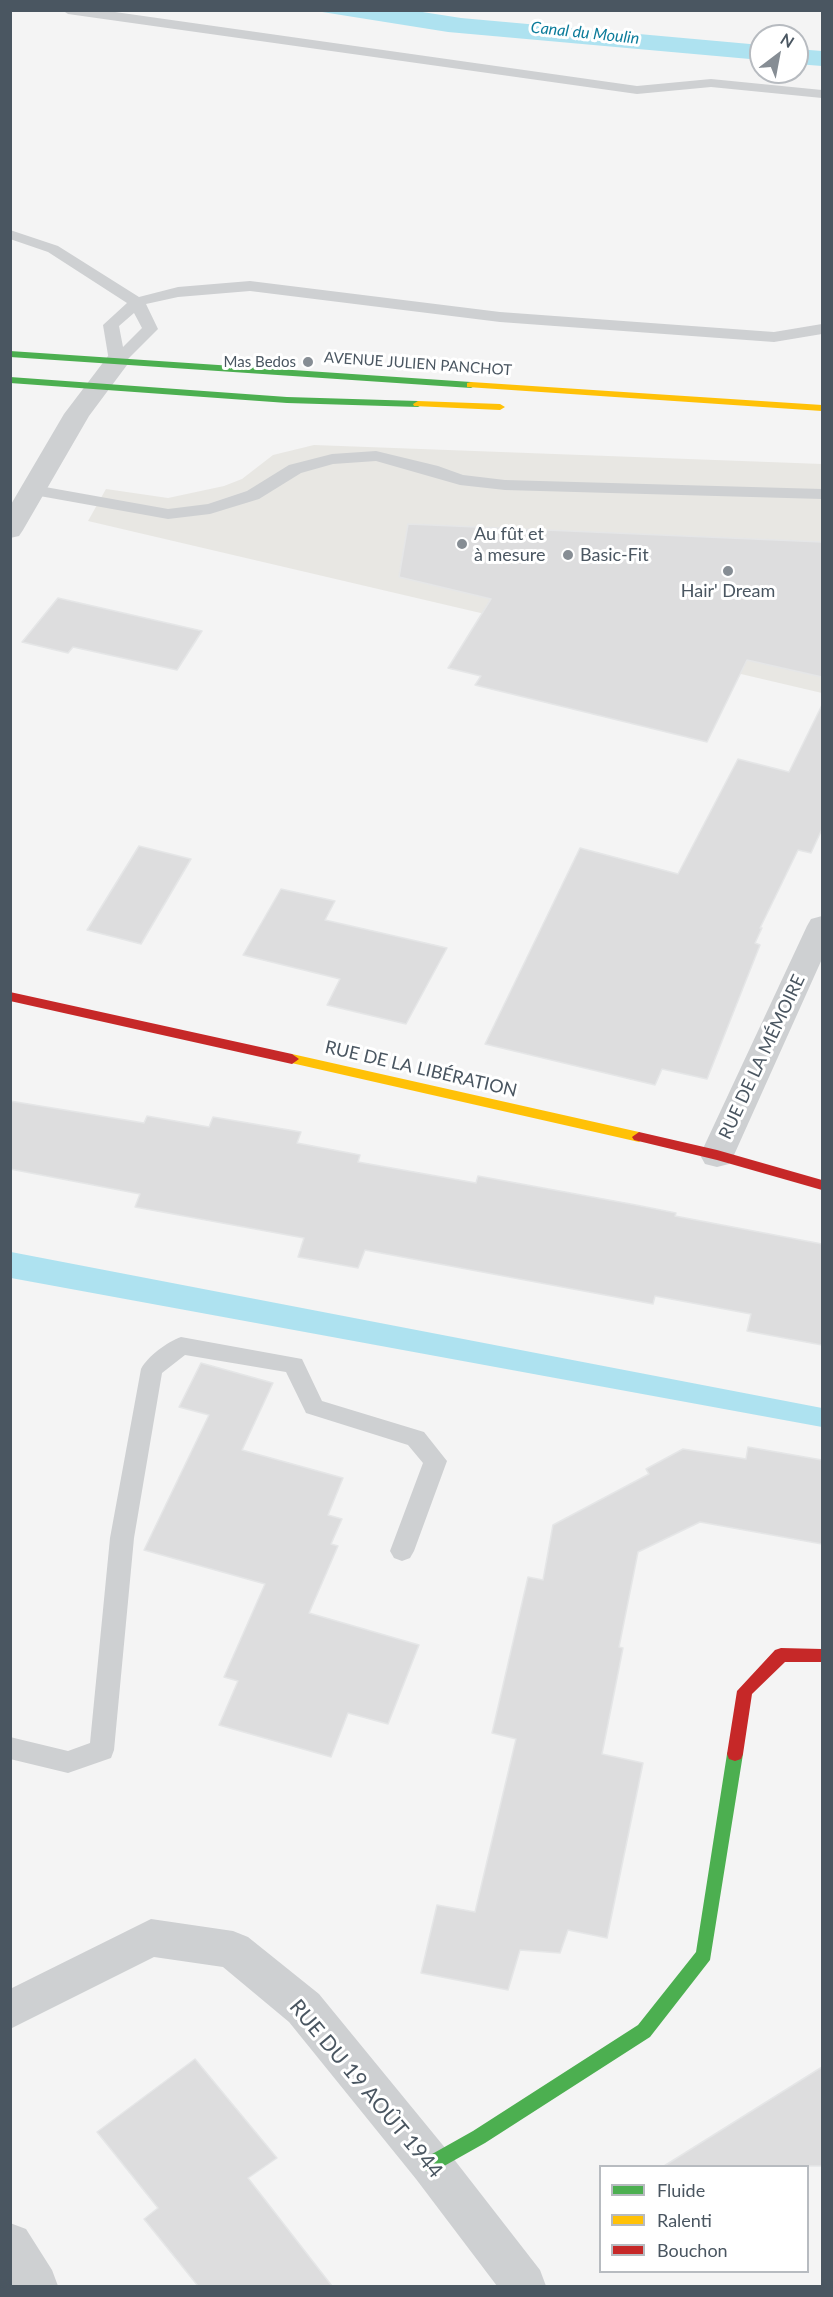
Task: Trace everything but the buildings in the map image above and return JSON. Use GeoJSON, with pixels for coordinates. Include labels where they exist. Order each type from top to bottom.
{"type":"FeatureCollection","features":[{"type":"Feature","properties":{"kind":"main road","name":"AVENUE JULIEN PANCHOT"},"geometry":{"type":"LineString","coordinates":[[10,354],[822,409]]}},
{"type":"Feature","properties":{"kind":"main road"},"geometry":{"type":"LineString","coordinates":[[10,380],[287,400],[511,408]]}},
{"type":"Feature","properties":{"kind":"main road","name":"AVENUE JULIEN PANCHOT"},"geometry":{"type":"LineString","coordinates":[[687,414],[822,409]]}},
{"type":"Feature","properties":{"kind":"main road","name":"RUE DE LA LIBÉRATION"},"geometry":{"type":"LineString","coordinates":[[10,996],[717,1155],[822,1185]]}},
{"type":"Feature","properties":{"kind":"main road"},"geometry":{"type":"LineString","coordinates":[[431,2164],[479,2137],[644,2031],[704,1955],[745,1691],[781,1655],[822,1656]]}},
{"type":"Feature","properties":{"kind":"street"},"geometry":{"type":"LineString","coordinates":[[10,530],[69,426],[117,361]]}},
{"type":"Feature","properties":{"kind":"street","name":"RUE DE LA MÉMOIRE"},"geometry":{"type":"LineString","coordinates":[[717,1155],[822,926]]}},
{"type":"Feature","properties":{"kind":"street","name":"RUE DU 19 AOÛT 1944"},"geometry":{"type":"LineString","coordinates":[[10,2010],[151,1938],[233,1950],[304,2008],[431,2164],[524,2286]]}},
{"type":"Feature","properties":{"kind":"street"},"geometry":{"type":"LineString","coordinates":[[10,2244],[36,2286]]}},
{"type":"Feature","properties":{"kind":"lane"},"geometry":{"type":"LineString","coordinates":[[68,10],[637,90],[711,83],[822,94]]}},
{"type":"Feature","properties":{"kind":"lane"},"geometry":{"type":"LineString","coordinates":[[10,234],[53,249],[137,302],[150,328],[117,361]]}},
{"type":"Feature","properties":{"kind":"lane"},"geometry":{"type":"LineString","coordinates":[[117,361],[111,325],[137,302],[177,292],[250,286],[500,317],[774,338],[822,329]]}},
{"type":"Feature","properties":{"kind":"lane"},"geometry":{"type":"LineString","coordinates":[[34,490],[168,514],[210,509],[253,495],[295,469],[332,459],[376,456],[432,470],[460,480],[505,485],[822,494]]}},
{"type":"Feature","properties":{"kind":"lane"},"geometry":{"type":"LineString","coordinates":[[10,1748],[68,1762],[102,1750],[122,1538],[152,1369],[181,1346],[294,1365],[314,1407],[416,1438],[435,1461],[402,1551]]}},
{"type":"Feature","properties":{"kind":"shaded area"},"geometry":{"type":"Polygon","coordinates":[[[314,445],[822,464],[822,693],[88,521],[106,489],[168,498],[224,486],[242,479],[273,455],[314,445]]]}},
{"type":"Feature","properties":{"kind":"water","name":"Canal du Moulin"},"geometry":{"type":"Polygon","coordinates":[[[316,11],[416,11],[461,18],[749,44],[749,59],[448,32],[316,11]]]}},
{"type":"Feature","properties":{"kind":"water"},"geometry":{"type":"Polygon","coordinates":[[[809,50],[822,51],[822,66],[809,65],[809,50]]]}},
{"type":"Feature","properties":{"kind":"water"},"geometry":{"type":"Polygon","coordinates":[[[11,1252],[822,1408],[822,1427],[11,1278],[11,1252]]]}},
{"type":"Feature","properties":{"kind":"traffic: fast"},"geometry":{"type":"LineString","coordinates":[[10,354],[471,385]]}},
{"type":"Feature","properties":{"kind":"traffic: fast"},"geometry":{"type":"LineString","coordinates":[[10,380],[287,400],[418,404]]}},
{"type":"Feature","properties":{"kind":"traffic: fast"},"geometry":{"type":"LineString","coordinates":[[431,2164],[479,2137],[644,2031],[704,1955],[735,1754]]}},
{"type":"Feature","properties":{"kind":"traffic: slow"},"geometry":{"type":"LineString","coordinates":[[471,385],[822,408]]}},
{"type":"Feature","properties":{"kind":"traffic: slow"},"geometry":{"type":"LineString","coordinates":[[418,404],[500,407]]}},
{"type":"Feature","properties":{"kind":"traffic: slow"},"geometry":{"type":"LineString","coordinates":[[292,1059],[639,1137]]}},
{"type":"Feature","properties":{"kind":"traffic: jam"},"geometry":{"type":"LineString","coordinates":[[10,996],[292,1059]]}},
{"type":"Feature","properties":{"kind":"traffic: jam"},"geometry":{"type":"LineString","coordinates":[[639,1137],[717,1155],[822,1185]]}},
{"type":"Feature","properties":{"kind":"traffic: jam"},"geometry":{"type":"LineString","coordinates":[[735,1754],[745,1691],[781,1655],[822,1656]]}},
{"type":"Feature","properties":{"kind":"place","name":"Mas Bedos"},"geometry":{"type":"Point","coordinates":[308,362]}},
{"type":"Feature","properties":{"kind":"place","name":"Au fût et à mesure"},"geometry":{"type":"Point","coordinates":[462,544]}},
{"type":"Feature","properties":{"kind":"place","name":"Basic-Fit"},"geometry":{"type":"Point","coordinates":[568,555]}},
{"type":"Feature","properties":{"kind":"place","name":"Hair' Dream"},"geometry":{"type":"Point","coordinates":[728,571]}}]}
